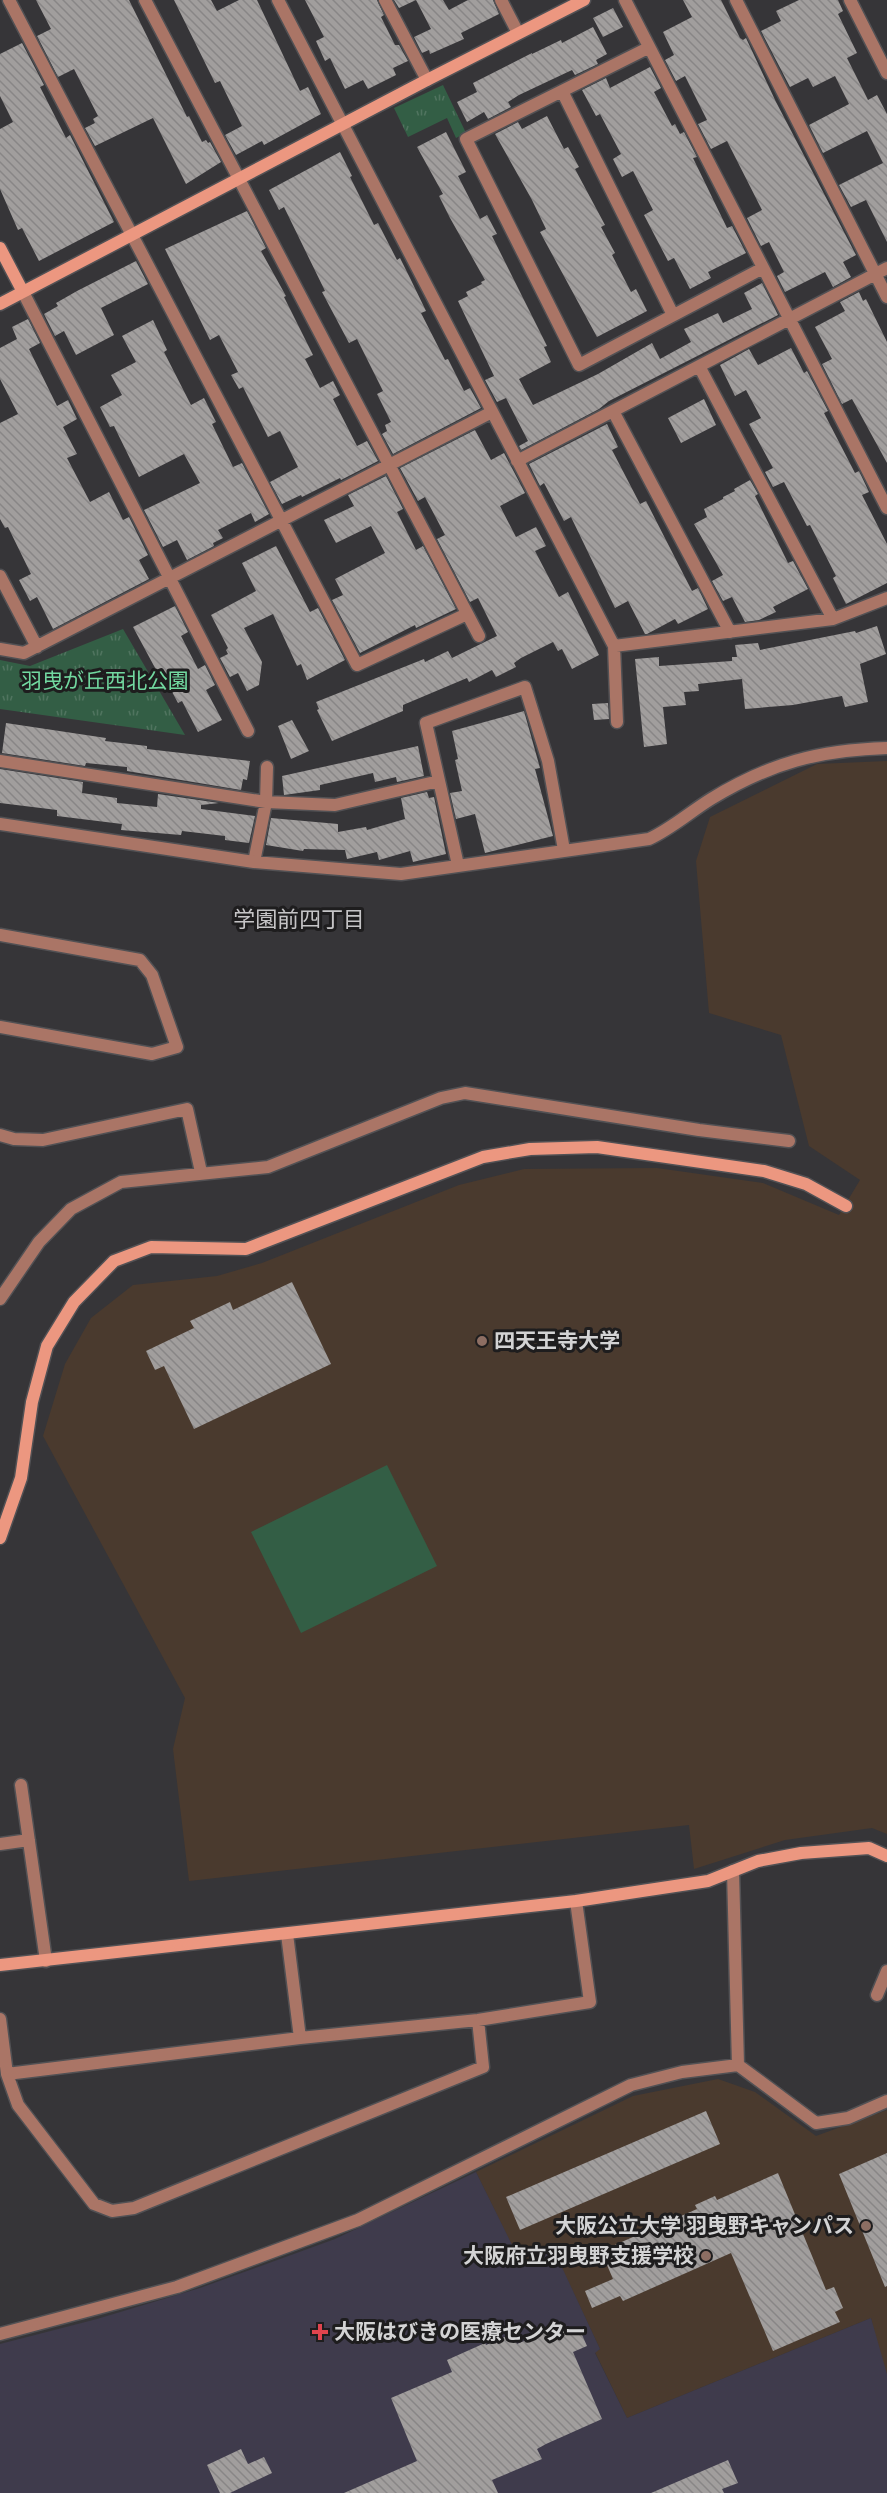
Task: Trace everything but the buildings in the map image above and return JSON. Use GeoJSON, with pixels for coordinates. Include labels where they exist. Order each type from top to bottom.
{"type":"FeatureCollection","features":[{"type":"Feature","properties":{"kind":"street"},"geometry":{"type":"LineString","coordinates":[[9,0],[357,665],[467,614]]}},
{"type":"Feature","properties":{"kind":"street"},"geometry":{"type":"LineString","coordinates":[[145,0],[479,636]]}},
{"type":"Feature","properties":{"kind":"street"},"geometry":{"type":"LineString","coordinates":[[278,0],[614,646],[617,722]]}},
{"type":"Feature","properties":{"kind":"street"},"geometry":{"type":"LineString","coordinates":[[385,0],[427,80]]}},
{"type":"Feature","properties":{"kind":"street"},"geometry":{"type":"LineString","coordinates":[[501,0],[518,33]]}},
{"type":"Feature","properties":{"kind":"street"},"geometry":{"type":"LineString","coordinates":[[0,304],[584,0]]}},
{"type":"Feature","properties":{"kind":"street"},"geometry":{"type":"LineString","coordinates":[[625,0],[887,508]]}},
{"type":"Feature","properties":{"kind":"street"},"geometry":{"type":"LineString","coordinates":[[736,0],[881,272],[887,297]]}},
{"type":"Feature","properties":{"kind":"street"},"geometry":{"type":"LineString","coordinates":[[850,0],[887,73]]}},
{"type":"Feature","properties":{"kind":"street"},"geometry":{"type":"LineString","coordinates":[[648,48],[466,139],[579,365],[763,268]]}},
{"type":"Feature","properties":{"kind":"street"},"geometry":{"type":"LineString","coordinates":[[562,91],[674,315]]}},
{"type":"Feature","properties":{"kind":"street"},"geometry":{"type":"LineString","coordinates":[[0,248],[248,731]]}},
{"type":"Feature","properties":{"kind":"street"},"geometry":{"type":"LineString","coordinates":[[517,461],[881,272]]}},
{"type":"Feature","properties":{"kind":"street"},"geometry":{"type":"LineString","coordinates":[[699,366],[833,619]]}},
{"type":"Feature","properties":{"kind":"street"},"geometry":{"type":"LineString","coordinates":[[613,411],[730,632]]}},
{"type":"Feature","properties":{"kind":"street"},"geometry":{"type":"LineString","coordinates":[[0,649],[24,653],[37,647],[492,412]]}},
{"type":"Feature","properties":{"kind":"street"},"geometry":{"type":"LineString","coordinates":[[0,576],[37,647]]}},
{"type":"Feature","properties":{"kind":"street"},"geometry":{"type":"LineString","coordinates":[[614,646],[833,619],[887,598]]}},
{"type":"Feature","properties":{"kind":"street"},"geometry":{"type":"LineString","coordinates":[[458,865],[426,723],[525,687],[548,761],[564,850]]}},
{"type":"Feature","properties":{"kind":"street"},"geometry":{"type":"LineString","coordinates":[[0,824],[254,862],[401,874],[649,839],[746,780],[784,763],[827,753],[887,748]]}},
{"type":"Feature","properties":{"kind":"street"},"geometry":{"type":"LineString","coordinates":[[0,761],[266,802],[335,805],[439,781]]}},
{"type":"Feature","properties":{"kind":"street"},"geometry":{"type":"LineString","coordinates":[[254,862],[266,802],[267,767]]}},
{"type":"Feature","properties":{"kind":"street"},"geometry":{"type":"LineString","coordinates":[[0,935],[140,960],[152,975],[177,1047],[152,1054],[0,1027]]}},
{"type":"Feature","properties":{"kind":"street"},"geometry":{"type":"LineString","coordinates":[[0,1299],[39,1242],[71,1209],[121,1182],[201,1172],[268,1167],[441,1098],[465,1093],[699,1130],[789,1141]]}},
{"type":"Feature","properties":{"kind":"street"},"geometry":{"type":"LineString","coordinates":[[0,1135],[14,1139],[43,1140],[187,1109],[201,1172]]}},
{"type":"Feature","properties":{"kind":"street"},"geometry":{"type":"LineString","coordinates":[[0,1538],[21,1478],[32,1402],[47,1346],[74,1302],[114,1261],[151,1247],[246,1249],[483,1157],[530,1149],[597,1147],[764,1171],[806,1184],[846,1206]]}},
{"type":"Feature","properties":{"kind":"street"},"geometry":{"type":"LineString","coordinates":[[21,1785],[46,1961]]}},
{"type":"Feature","properties":{"kind":"street"},"geometry":{"type":"LineString","coordinates":[[0,1844],[29,1840]]}},
{"type":"Feature","properties":{"kind":"street"},"geometry":{"type":"LineString","coordinates":[[0,1965],[576,1901],[708,1881],[758,1861],[801,1853],[869,1848],[887,1856]]}},
{"type":"Feature","properties":{"kind":"street"},"geometry":{"type":"LineString","coordinates":[[733,1871],[738,2065]]}},
{"type":"Feature","properties":{"kind":"street"},"geometry":{"type":"LineString","coordinates":[[7,2074],[300,2038],[478,2020],[590,2002],[576,1901]]}},
{"type":"Feature","properties":{"kind":"street"},"geometry":{"type":"LineString","coordinates":[[287,1934],[300,2038]]}},
{"type":"Feature","properties":{"kind":"street"},"geometry":{"type":"LineString","coordinates":[[877,1995],[887,1971]]}},
{"type":"Feature","properties":{"kind":"street"},"geometry":{"type":"LineString","coordinates":[[0,2019],[7,2074],[18,2105],[94,2204],[112,2211],[134,2208],[483,2067],[478,2020]]}},
{"type":"Feature","properties":{"kind":"street"},"geometry":{"type":"LineString","coordinates":[[0,2334],[177,2287],[358,2220],[631,2085],[682,2072],[738,2065],[816,2122],[848,2118],[887,2101]]}},
{"type":"Feature","properties":{"kind":"shaded area","name":"四天王寺大学"},"geometry":{"type":"Polygon","coordinates":[[[887,761],[887,1834],[872,1828],[785,1840],[694,1869],[689,1825],[189,1881],[173,1749],[185,1698],[43,1436],[65,1364],[91,1318],[133,1285],[217,1276],[262,1263],[459,1185],[524,1169],[657,1168],[763,1183],[839,1215],[860,1180],[809,1146],[781,1035],[709,1013],[696,861],[710,817],[817,764],[887,761]]]}},
{"type":"Feature","properties":{"kind":"shaded area","name":"大阪府立羽曳野支援学校"},"geometry":{"type":"Polygon","coordinates":[[[718,2079],[755,2092],[816,2136],[887,2110],[887,2386],[871,2318],[627,2418],[595,2352],[600,2349],[553,2249],[521,2264],[476,2172],[633,2096],[718,2079]]]}},
{"type":"Feature","properties":{"kind":"shaded area","name":"大阪はびきの医療センター"},"geometry":{"type":"Polygon","coordinates":[[[476,2172],[521,2263],[553,2248],[600,2349],[595,2353],[627,2418],[871,2318],[887,2374],[887,2493],[0,2493],[0,2344],[97,2319],[200,2288],[335,2239],[476,2172]]]}},
{"type":"Feature","properties":{"kind":"green space"},"geometry":{"type":"Polygon","coordinates":[[[443,85],[466,133],[456,138],[447,118],[408,137],[394,108],[443,85]]]}},
{"type":"Feature","properties":{"kind":"green space","name":"羽曳が丘西北公園"},"geometry":{"type":"Polygon","coordinates":[[[123,629],[185,735],[0,709],[0,660],[30,666],[123,629]]]}},
{"type":"Feature","properties":{"kind":"green space"},"geometry":{"type":"Polygon","coordinates":[[[387,1465],[437,1566],[301,1633],[251,1532],[387,1465]]]}},
{"type":"Feature","properties":{"kind":"place","name":"四天王寺大学"},"geometry":{"type":"Point","coordinates":[482,1341]}},
{"type":"Feature","properties":{"kind":"place","name":"大阪公立大学 羽曳野キャンパス"},"geometry":{"type":"Point","coordinates":[866,2226]}},
{"type":"Feature","properties":{"kind":"place","name":"大阪府立羽曳野支援学校"},"geometry":{"type":"Point","coordinates":[706,2256]}},
{"type":"Feature","properties":{"kind":"place","name":"大阪はびきの医療センター"},"geometry":{"type":"Point","coordinates":[320,2332]}},
{"type":"Feature","properties":{"kind":"district","name":"学園前四丁目"},"geometry":{"type":"Point","coordinates":[299,919]}}]}
